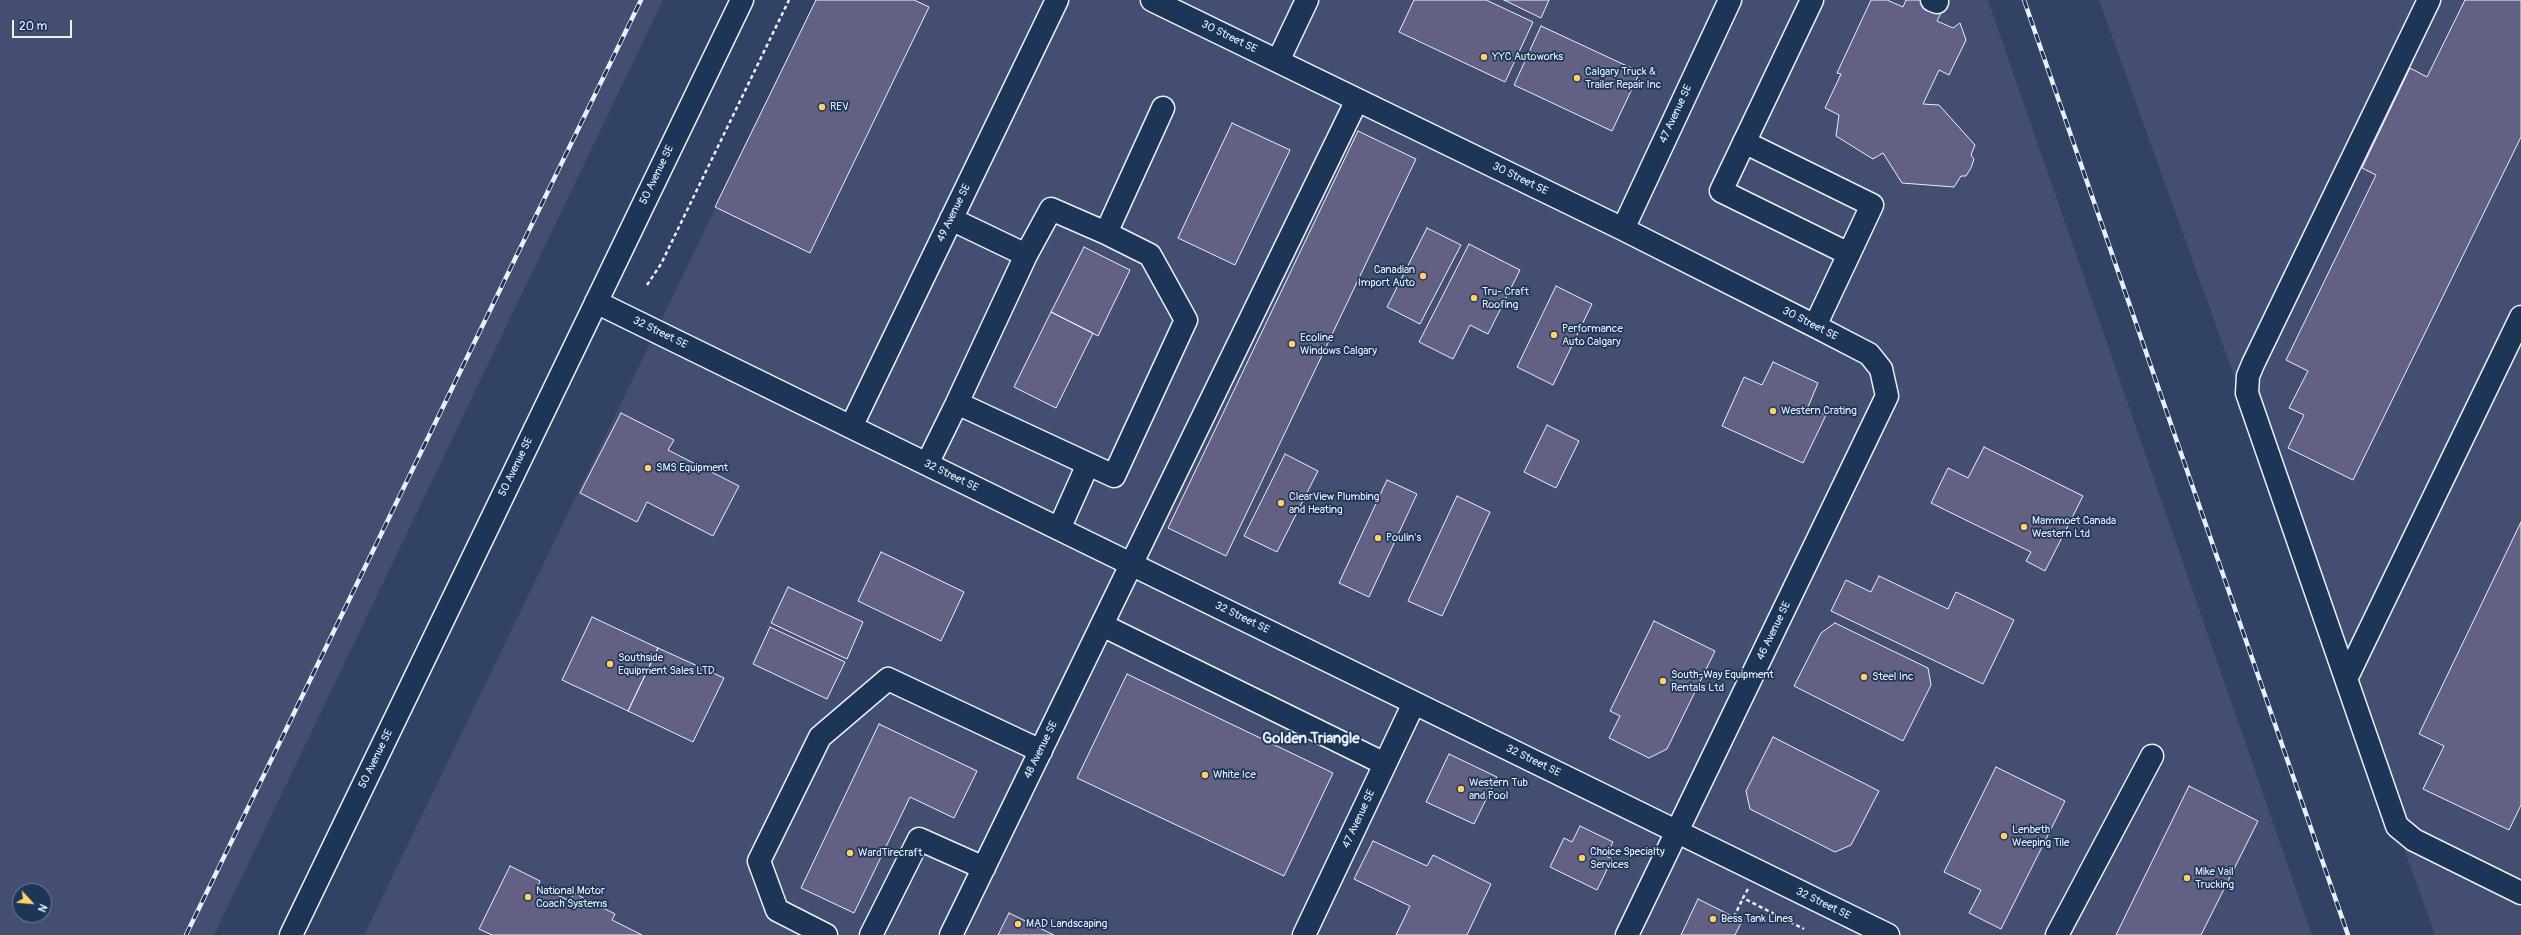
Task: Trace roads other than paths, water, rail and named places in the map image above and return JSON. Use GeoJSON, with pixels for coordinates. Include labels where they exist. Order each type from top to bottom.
{"type":"FeatureCollection","features":[{"type":"Feature","properties":{"kind":"street","name":"50 Avenue SE"},"geometry":{"type":"LineString","coordinates":[[292,935],[742,0]]}},
{"type":"Feature","properties":{"kind":"street","name":"49 Avenue SE"},"geometry":{"type":"LineString","coordinates":[[851,427],[1057,0]]}},
{"type":"Feature","properties":{"kind":"street","name":"30 Street SE"},"geometry":{"type":"LineString","coordinates":[[1152,0],[1623,229],[1815,326],[1869,354],[1881,369]]}},
{"type":"Feature","properties":{"kind":"street"},"geometry":{"type":"LineString","coordinates":[[1278,61],[1307,0]]}},
{"type":"Feature","properties":{"kind":"street","name":"47 Avenue SE"},"geometry":{"type":"LineString","coordinates":[[1623,229],[1730,0]]}},
{"type":"Feature","properties":{"kind":"street"},"geometry":{"type":"LineString","coordinates":[[1812,0],[1721,191],[1849,254]]}},
{"type":"Feature","properties":{"kind":"street"},"geometry":{"type":"LineString","coordinates":[[2429,0],[2248,376],[2248,393],[2397,826],[2414,840],[2521,893]]}},
{"type":"Feature","properties":{"kind":"street","name":"48 Avenue SE"},"geometry":{"type":"LineString","coordinates":[[951,935],[1357,100]]}},
{"type":"Feature","properties":{"kind":"street"},"geometry":{"type":"LineString","coordinates":[[1106,233],[1163,108]]}},
{"type":"Feature","properties":{"kind":"street"},"geometry":{"type":"LineString","coordinates":[[1744,142],[1872,205],[1815,326]]}},
{"type":"Feature","properties":{"kind":"street"},"geometry":{"type":"LineString","coordinates":[[927,464],[1026,255],[1051,209],[1106,233],[1150,255],[1186,320],[1114,476],[957,403]]}},
{"type":"Feature","properties":{"kind":"street"},"geometry":{"type":"LineString","coordinates":[[951,219],[1026,255]]}},
{"type":"Feature","properties":{"kind":"street","name":"32 Street SE"},"geometry":{"type":"LineString","coordinates":[[596,302],[1888,935]]}},
{"type":"Feature","properties":{"kind":"street"},"geometry":{"type":"LineString","coordinates":[[2346,679],[2521,317]]}},
{"type":"Feature","properties":{"kind":"street","name":"46 Avenue SE"},"geometry":{"type":"LineString","coordinates":[[1627,935],[1888,396],[1881,369]]}},
{"type":"Feature","properties":{"kind":"street"},"geometry":{"type":"LineString","coordinates":[[1059,529],[1088,464]]}},
{"type":"Feature","properties":{"kind":"street"},"geometry":{"type":"LineString","coordinates":[[1102,625],[1385,764]]}},
{"type":"Feature","properties":{"kind":"street"},"geometry":{"type":"LineString","coordinates":[[826,935],[777,910],[759,861],[820,737],[888,679],[1041,751]]}},
{"type":"Feature","properties":{"kind":"street","name":"47 Avenue SE"},"geometry":{"type":"LineString","coordinates":[[1304,935],[1414,703]]}},
{"type":"Feature","properties":{"kind":"street"},"geometry":{"type":"LineString","coordinates":[[2057,935],[2152,756]]}},
{"type":"Feature","properties":{"kind":"street"},"geometry":{"type":"LineString","coordinates":[[871,935],[919,839],[984,868]]}},
{"type":"Feature","properties":{"kind":"railway"},"geometry":{"type":"LineString","coordinates":[[186,935],[641,0]]}},
{"type":"Feature","properties":{"kind":"railway"},"geometry":{"type":"LineString","coordinates":[[2024,0],[2348,935]]}},
{"type":"Feature","properties":{"kind":"place","name":"YYC Autoworks"},"geometry":{"type":"Point","coordinates":[1484,57]}},
{"type":"Feature","properties":{"kind":"place","name":"Calgary Truck & Trailer Repair Inc"},"geometry":{"type":"Point","coordinates":[1577,78]}},
{"type":"Feature","properties":{"kind":"place","name":"REV"},"geometry":{"type":"Point","coordinates":[822,107]}},
{"type":"Feature","properties":{"kind":"place","name":"Canadian Import Auto"},"geometry":{"type":"Point","coordinates":[1423,276]}},
{"type":"Feature","properties":{"kind":"place","name":"Tru- Craft Roofing"},"geometry":{"type":"Point","coordinates":[1474,298]}},
{"type":"Feature","properties":{"kind":"place","name":"Performance Auto Calgary"},"geometry":{"type":"Point","coordinates":[1554,335]}},
{"type":"Feature","properties":{"kind":"place","name":"Ecoline Windows Calgary"},"geometry":{"type":"Point","coordinates":[1292,344]}},
{"type":"Feature","properties":{"kind":"place","name":"Western Crating"},"geometry":{"type":"Point","coordinates":[1773,411]}},
{"type":"Feature","properties":{"kind":"place","name":"SMS Equipment"},"geometry":{"type":"Point","coordinates":[648,468]}},
{"type":"Feature","properties":{"kind":"place","name":"ClearView Plumbing and Heating"},"geometry":{"type":"Point","coordinates":[1281,503]}},
{"type":"Feature","properties":{"kind":"place","name":"Mammoet Canada Western Ltd"},"geometry":{"type":"Point","coordinates":[2024,527]}},
{"type":"Feature","properties":{"kind":"place","name":"Poulin's"},"geometry":{"type":"Point","coordinates":[1378,538]}},
{"type":"Feature","properties":{"kind":"place","name":"Southside Equipment Sales LTD"},"geometry":{"type":"Point","coordinates":[610,664]}},
{"type":"Feature","properties":{"kind":"place","name":"Steel Inc"},"geometry":{"type":"Point","coordinates":[1864,677]}},
{"type":"Feature","properties":{"kind":"place","name":"South-Way Equipment Rentals Ltd"},"geometry":{"type":"Point","coordinates":[1663,681]}},
{"type":"Feature","properties":{"kind":"place","name":"White Ice"},"geometry":{"type":"Point","coordinates":[1205,775]}},
{"type":"Feature","properties":{"kind":"place","name":"Western Tub and Pool"},"geometry":{"type":"Point","coordinates":[1461,789]}},
{"type":"Feature","properties":{"kind":"place","name":"Lenbeth Weeping Tile"},"geometry":{"type":"Point","coordinates":[2004,836]}},
{"type":"Feature","properties":{"kind":"place","name":"WardTirecraft"},"geometry":{"type":"Point","coordinates":[850,853]}},
{"type":"Feature","properties":{"kind":"place","name":"Choice Specialty Services"},"geometry":{"type":"Point","coordinates":[1582,858]}},
{"type":"Feature","properties":{"kind":"place","name":"Mike Vail Trucking"},"geometry":{"type":"Point","coordinates":[2187,878]}},
{"type":"Feature","properties":{"kind":"place","name":"National Motor Coach Systems"},"geometry":{"type":"Point","coordinates":[528,897]}},
{"type":"Feature","properties":{"kind":"place","name":"Bess Tank Lines"},"geometry":{"type":"Point","coordinates":[1713,919]}},
{"type":"Feature","properties":{"kind":"place","name":"MAD Landscaping"},"geometry":{"type":"Point","coordinates":[1018,924]}},
{"type":"Feature","properties":{"kind":"district","name":"Golden Triangle"},"geometry":{"type":"Point","coordinates":[1311,739]}}]}
